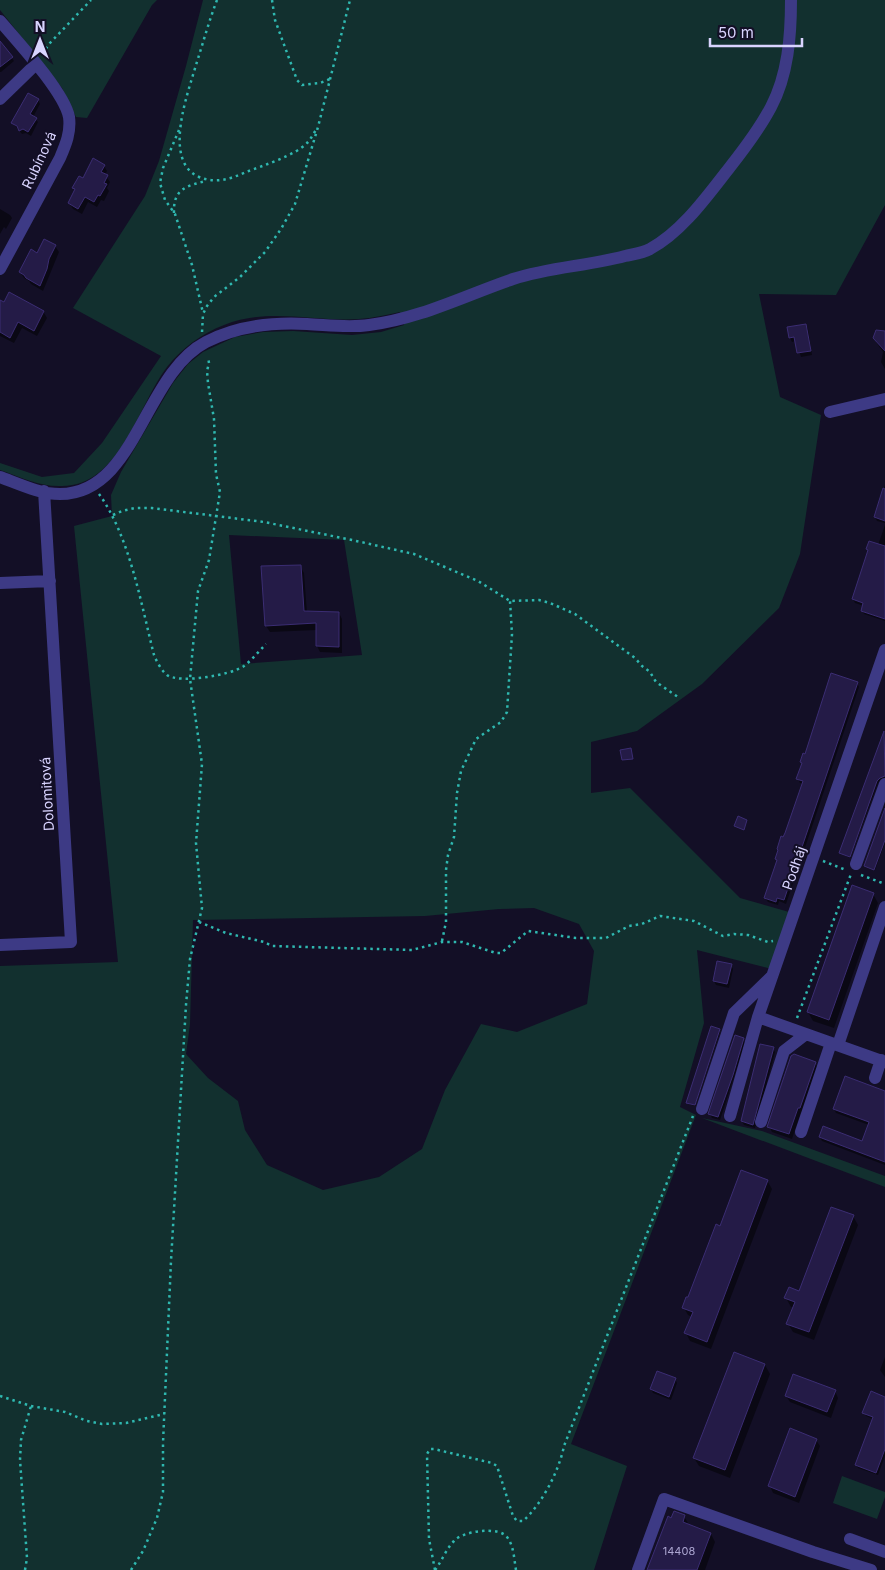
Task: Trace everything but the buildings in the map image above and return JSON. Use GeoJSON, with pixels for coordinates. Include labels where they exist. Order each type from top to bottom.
{"type":"FeatureCollection","features":[{"type":"Feature","properties":{"kind":"street"},"geometry":{"type":"LineString","coordinates":[[0,477],[44,492],[61,494],[72,493],[92,485],[120,460],[160,390],[178,364],[203,343],[230,331],[264,324],[305,324],[352,328],[387,323],[542,271],[610,261],[649,250],[669,236],[705,199],[750,142],[772,106],[785,68],[791,29],[791,0]]}},
{"type":"Feature","properties":{"kind":"street","name":"Rubínová"},"geometry":{"type":"LineString","coordinates":[[0,21],[36,64],[63,103],[68,116],[69,131],[67,143],[60,158],[0,269]]}},
{"type":"Feature","properties":{"kind":"street"},"geometry":{"type":"LineString","coordinates":[[0,99],[36,64]]}},
{"type":"Feature","properties":{"kind":"street"},"geometry":{"type":"LineString","coordinates":[[830,412],[885,399]]}},
{"type":"Feature","properties":{"kind":"street","name":"Dolomitová"},"geometry":{"type":"LineString","coordinates":[[3,945],[71,942],[44,492]]}},
{"type":"Feature","properties":{"kind":"street"},"geometry":{"type":"LineString","coordinates":[[0,583],[50,581]]}},
{"type":"Feature","properties":{"kind":"street","name":"Podháj"},"geometry":{"type":"LineString","coordinates":[[730,1116],[758,1017],[885,650]]}},
{"type":"Feature","properties":{"kind":"street"},"geometry":{"type":"LineString","coordinates":[[858,869],[885,784]]}},
{"type":"Feature","properties":{"kind":"street"},"geometry":{"type":"LineString","coordinates":[[801,1132],[885,907]]}},
{"type":"Feature","properties":{"kind":"street"},"geometry":{"type":"LineString","coordinates":[[702,1109],[734,1012],[773,974]]}},
{"type":"Feature","properties":{"kind":"street"},"geometry":{"type":"LineString","coordinates":[[758,1017],[883,1061],[875,1078]]}},
{"type":"Feature","properties":{"kind":"street"},"geometry":{"type":"LineString","coordinates":[[762,1122],[784,1051],[806,1034]]}},
{"type":"Feature","properties":{"kind":"street"},"geometry":{"type":"LineString","coordinates":[[638,1570],[664,1499],[813,1552],[871,1570]]}},
{"type":"Feature","properties":{"kind":"street"},"geometry":{"type":"LineString","coordinates":[[850,1539],[885,1552]]}},
{"type":"Feature","properties":{"kind":"path"},"geometry":{"type":"LineString","coordinates":[[36,64],[50,43],[91,0]]}},
{"type":"Feature","properties":{"kind":"path"},"geometry":{"type":"LineString","coordinates":[[208,181],[192,174],[184,163],[179,146],[185,105],[217,0]]}},
{"type":"Feature","properties":{"kind":"path"},"geometry":{"type":"LineString","coordinates":[[272,0],[274,20],[298,80],[302,85],[320,83],[330,79]]}},
{"type":"Feature","properties":{"kind":"path"},"geometry":{"type":"LineString","coordinates":[[203,314],[214,297],[240,277],[265,252],[282,229],[295,204],[318,127],[350,0]]}},
{"type":"Feature","properties":{"kind":"path"},"geometry":{"type":"LineString","coordinates":[[131,1570],[143,1551],[157,1518],[163,1492],[164,1414],[171,1260],[186,1005],[190,959],[202,908],[196,843],[202,764],[190,679],[198,591],[209,560],[220,492],[214,448],[214,420],[208,382],[209,363],[203,343],[203,314],[192,264],[175,214],[174,202],[178,193],[189,186],[208,181],[226,180],[287,156],[307,144],[318,127]]}},
{"type":"Feature","properties":{"kind":"path"},"geometry":{"type":"LineString","coordinates":[[175,214],[165,200],[160,183],[162,168],[180,129]]}},
{"type":"Feature","properties":{"kind":"path"},"geometry":{"type":"LineString","coordinates":[[92,485],[113,515],[127,554],[154,655],[167,675],[175,678],[190,679],[229,672],[243,667],[266,644]]}},
{"type":"Feature","properties":{"kind":"path"},"geometry":{"type":"LineString","coordinates":[[113,515],[135,508],[272,524],[414,554],[478,581],[510,601],[539,600],[575,614],[635,658],[650,672],[656,682],[678,697]]}},
{"type":"Feature","properties":{"kind":"path"},"geometry":{"type":"LineString","coordinates":[[442,942],[446,922],[446,870],[448,855],[454,837],[456,793],[461,771],[476,739],[501,722],[508,712],[512,634],[510,601]]}},
{"type":"Feature","properties":{"kind":"path"},"geometry":{"type":"LineString","coordinates":[[793,1029],[852,872],[813,858]]}},
{"type":"Feature","properties":{"kind":"path"},"geometry":{"type":"LineString","coordinates":[[858,869],[885,884]]}},
{"type":"Feature","properties":{"kind":"path"},"geometry":{"type":"LineString","coordinates":[[199,922],[226,933],[264,942],[272,946],[412,950],[442,942],[462,942],[501,953],[528,931],[576,938],[606,938],[629,926],[642,924],[660,916],[694,921],[723,936],[734,934],[748,935],[768,942],[777,939],[785,941]]}},
{"type":"Feature","properties":{"kind":"path"},"geometry":{"type":"LineString","coordinates":[[435,1570],[429,1539],[427,1454],[430,1449],[434,1449],[492,1463],[497,1466],[513,1516],[517,1521],[523,1521],[531,1514],[560,1464],[564,1446],[691,1121],[695,1113],[702,1109]]}},
{"type":"Feature","properties":{"kind":"path"},"geometry":{"type":"LineString","coordinates":[[0,1396],[31,1406],[65,1412],[87,1421],[102,1424],[126,1422],[164,1414]]}},
{"type":"Feature","properties":{"kind":"path"},"geometry":{"type":"LineString","coordinates":[[25,1570],[28,1558],[20,1460],[21,1440],[31,1406]]}},
{"type":"Feature","properties":{"kind":"path"},"geometry":{"type":"LineString","coordinates":[[435,1570],[442,1562],[452,1542],[459,1536],[472,1532],[496,1531],[502,1532],[507,1536],[512,1545],[516,1570]]}},
{"type":"Feature","properties":{"kind":"green space"},"geometry":{"type":"Polygon","coordinates":[[[0,0],[157,0],[152,5],[87,118],[76,117],[62,88],[0,10],[0,0]]]}},
{"type":"Feature","properties":{"kind":"green space"},"geometry":{"type":"Polygon","coordinates":[[[203,0],[885,0],[885,205],[836,295],[759,294],[780,397],[821,415],[800,554],[779,608],[702,684],[637,731],[591,742],[591,793],[630,788],[740,898],[789,912],[772,969],[697,950],[704,1023],[680,1107],[696,1115],[571,1444],[627,1466],[594,1570],[0,1570],[0,966],[118,962],[74,526],[112,516],[111,495],[121,472],[173,383],[188,364],[203,352],[235,337],[263,332],[293,331],[352,335],[381,332],[404,325],[400,312],[359,319],[291,316],[258,317],[224,325],[192,342],[167,367],[125,441],[99,473],[82,482],[54,486],[30,481],[0,470],[0,463],[42,477],[74,473],[102,443],[161,356],[73,308],[145,196],[159,161],[203,0]],[[229,535],[241,664],[362,655],[344,540],[229,535]],[[534,908],[499,909],[425,916],[193,920],[190,1024],[186,1054],[208,1078],[238,1101],[245,1130],[267,1165],[323,1190],[379,1177],[422,1149],[445,1090],[481,1024],[517,1032],[587,1004],[594,951],[579,924],[534,908]]]}},
{"type":"Feature","properties":{"kind":"green space"},"geometry":{"type":"Polygon","coordinates":[[[702,1118],[762,1131],[885,1176],[885,1187],[702,1118]]]}},
{"type":"Feature","properties":{"kind":"green space"},"geometry":{"type":"Polygon","coordinates":[[[842,1476],[885,1492],[877,1519],[833,1503],[842,1476]]]}}]}
